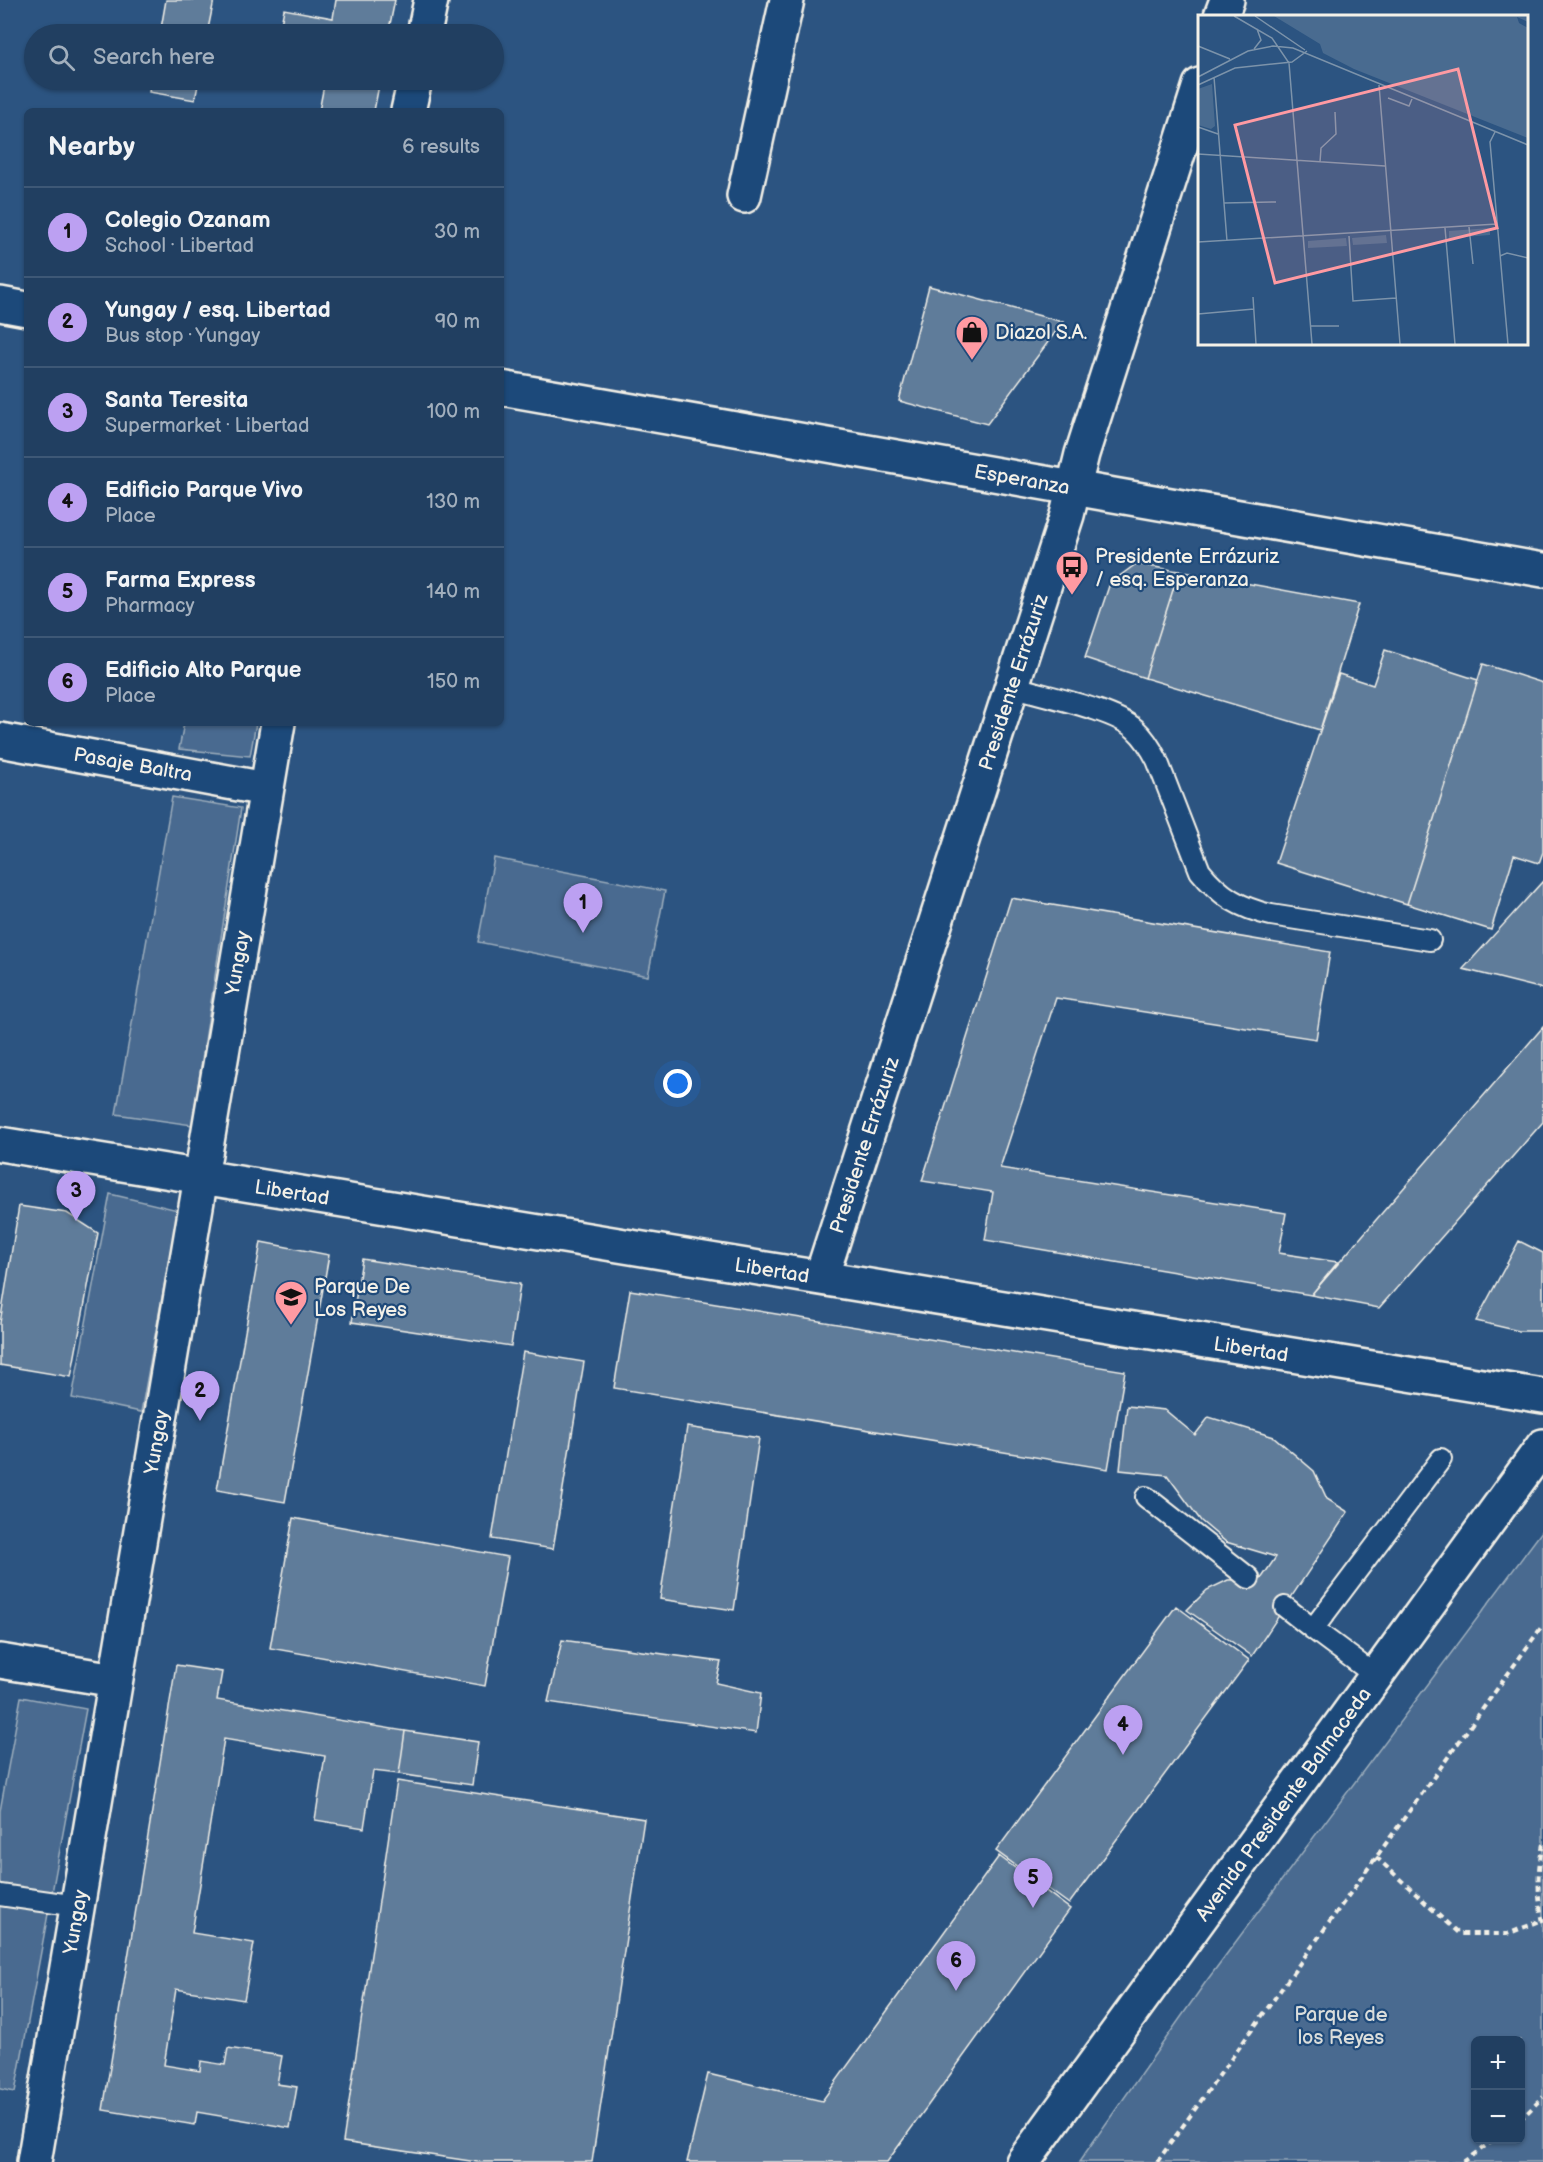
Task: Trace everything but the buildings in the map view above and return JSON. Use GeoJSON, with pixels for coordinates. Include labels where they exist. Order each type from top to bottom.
{"type":"FeatureCollection","features":[{"type":"Feature","properties":{"kind":"street"},"geometry":{"type":"LineString","coordinates":[[426,24],[431,0]]}},
{"type":"Feature","properties":{"kind":"street"},"geometry":{"type":"LineString","coordinates":[[744,196],[787,0]]}},
{"type":"Feature","properties":{"kind":"street"},"geometry":{"type":"LineString","coordinates":[[1221,15],[1227,0]]}},
{"type":"Feature","properties":{"kind":"street"},"geometry":{"type":"LineString","coordinates":[[409,108],[413,90]]}},
{"type":"Feature","properties":{"kind":"street","name":"Presidente Errázuriz"},"geometry":{"type":"LineString","coordinates":[[821,1278],[1012,686],[1074,488],[1082,453],[1198,91]]}},
{"type":"Feature","properties":{"kind":"street"},"geometry":{"type":"LineString","coordinates":[[0,304],[24,308]]}},
{"type":"Feature","properties":{"kind":"street","name":"Esperanza"},"geometry":{"type":"LineString","coordinates":[[504,389],[1543,570]]}},
{"type":"Feature","properties":{"kind":"street","name":"Yungay"},"geometry":{"type":"LineString","coordinates":[[34,2162],[277,726]]}},
{"type":"Feature","properties":{"kind":"street","name":"Pasaje Baltra"},"geometry":{"type":"LineString","coordinates":[[0,740],[266,789]]}},
{"type":"Feature","properties":{"kind":"street","name":"Libertad"},"geometry":{"type":"LineString","coordinates":[[0,1144],[1543,1396]]}},
{"type":"Feature","properties":{"kind":"street","name":"Avenida Presidente Balmaceda"},"geometry":{"type":"LineString","coordinates":[[1023,2162],[1543,1446]]}},
{"type":"Feature","properties":{"kind":"street"},"geometry":{"type":"LineString","coordinates":[[0,1661],[115,1680]]}},
{"type":"Feature","properties":{"kind":"lane"},"geometry":{"type":"LineString","coordinates":[[1012,686],[1114,717],[1134,728],[1148,742],[1157,760],[1200,871],[1212,886],[1230,901],[1250,910],[1271,915],[1430,940]]}},
{"type":"Feature","properties":{"kind":"lane"},"geometry":{"type":"LineString","coordinates":[[1313,1629],[1441,1459]]}},
{"type":"Feature","properties":{"kind":"lane"},"geometry":{"type":"LineString","coordinates":[[1146,1497],[1249,1578]]}},
{"type":"Feature","properties":{"kind":"lane"},"geometry":{"type":"LineString","coordinates":[[1285,1607],[1376,1676]]}},
{"type":"Feature","properties":{"kind":"lane"},"geometry":{"type":"LineString","coordinates":[[0,1895],[77,1906]]}},
{"type":"Feature","properties":{"kind":"path"},"geometry":{"type":"LineString","coordinates":[[1157,2162],[1543,1625]]}},
{"type":"Feature","properties":{"kind":"path"},"geometry":{"type":"LineString","coordinates":[[1376,1857],[1459,1934],[1507,1934],[1543,1921],[1538,1869],[1543,1844]]}},
{"type":"Feature","properties":{"kind":"path"},"geometry":{"type":"LineString","coordinates":[[1525,2116],[1543,2097]]}},
{"type":"Feature","properties":{"kind":"path"},"geometry":{"type":"LineString","coordinates":[[1463,2162],[1487,2144]]}},
{"type":"Feature","properties":{"kind":"green space"},"geometry":{"type":"Polygon","coordinates":[[[183,726],[255,726],[250,756],[179,749],[183,726]]]}},
{"type":"Feature","properties":{"kind":"green space"},"geometry":{"type":"Polygon","coordinates":[[[172,797],[241,808],[192,1125],[116,1114],[172,797]]]}},
{"type":"Feature","properties":{"kind":"green space"},"geometry":{"type":"Polygon","coordinates":[[[494,858],[665,891],[648,976],[478,942],[494,858]]]}},
{"type":"Feature","properties":{"kind":"green space"},"geometry":{"type":"Polygon","coordinates":[[[110,1194],[178,1210],[141,1412],[72,1398],[110,1194]]]}},
{"type":"Feature","properties":{"kind":"green space","name":"Parque de los Reyes"},"geometry":{"type":"Polygon","coordinates":[[[1543,1530],[1543,2162],[1079,2162],[1205,1983],[1543,1530]]]}},
{"type":"Feature","properties":{"kind":"green space"},"geometry":{"type":"Polygon","coordinates":[[[21,1697],[86,1709],[15,2092],[0,2089],[0,1811],[21,1697]]]}},
{"type":"Feature","properties":{"kind":"place","name":"Diazol S.A."},"geometry":{"type":"Point","coordinates":[972,361]}},
{"type":"Feature","properties":{"kind":"place","name":"Presidente Errázuriz / esq. Esperanza"},"geometry":{"type":"Point","coordinates":[1072,596]}},
{"type":"Feature","properties":{"kind":"place","name":"Colegio Ozanam"},"geometry":{"type":"Point","coordinates":[583,933]}},
{"type":"Feature","properties":{"kind":"place","name":"Santa Teresita"},"geometry":{"type":"Point","coordinates":[76,1221]}},
{"type":"Feature","properties":{"kind":"place","name":"Parque De Los Reyes"},"geometry":{"type":"Point","coordinates":[291,1326]}},
{"type":"Feature","properties":{"kind":"place","name":"Yungay / esq. Libertad"},"geometry":{"type":"Point","coordinates":[200,1421]}},
{"type":"Feature","properties":{"kind":"place","name":"Edificio Parque Vivo"},"geometry":{"type":"Point","coordinates":[1123,1755]}},
{"type":"Feature","properties":{"kind":"place","name":"Farma Express"},"geometry":{"type":"Point","coordinates":[1033,1908]}},
{"type":"Feature","properties":{"kind":"place","name":"Edificio Alto Parque"},"geometry":{"type":"Point","coordinates":[956,1991]}}]}
